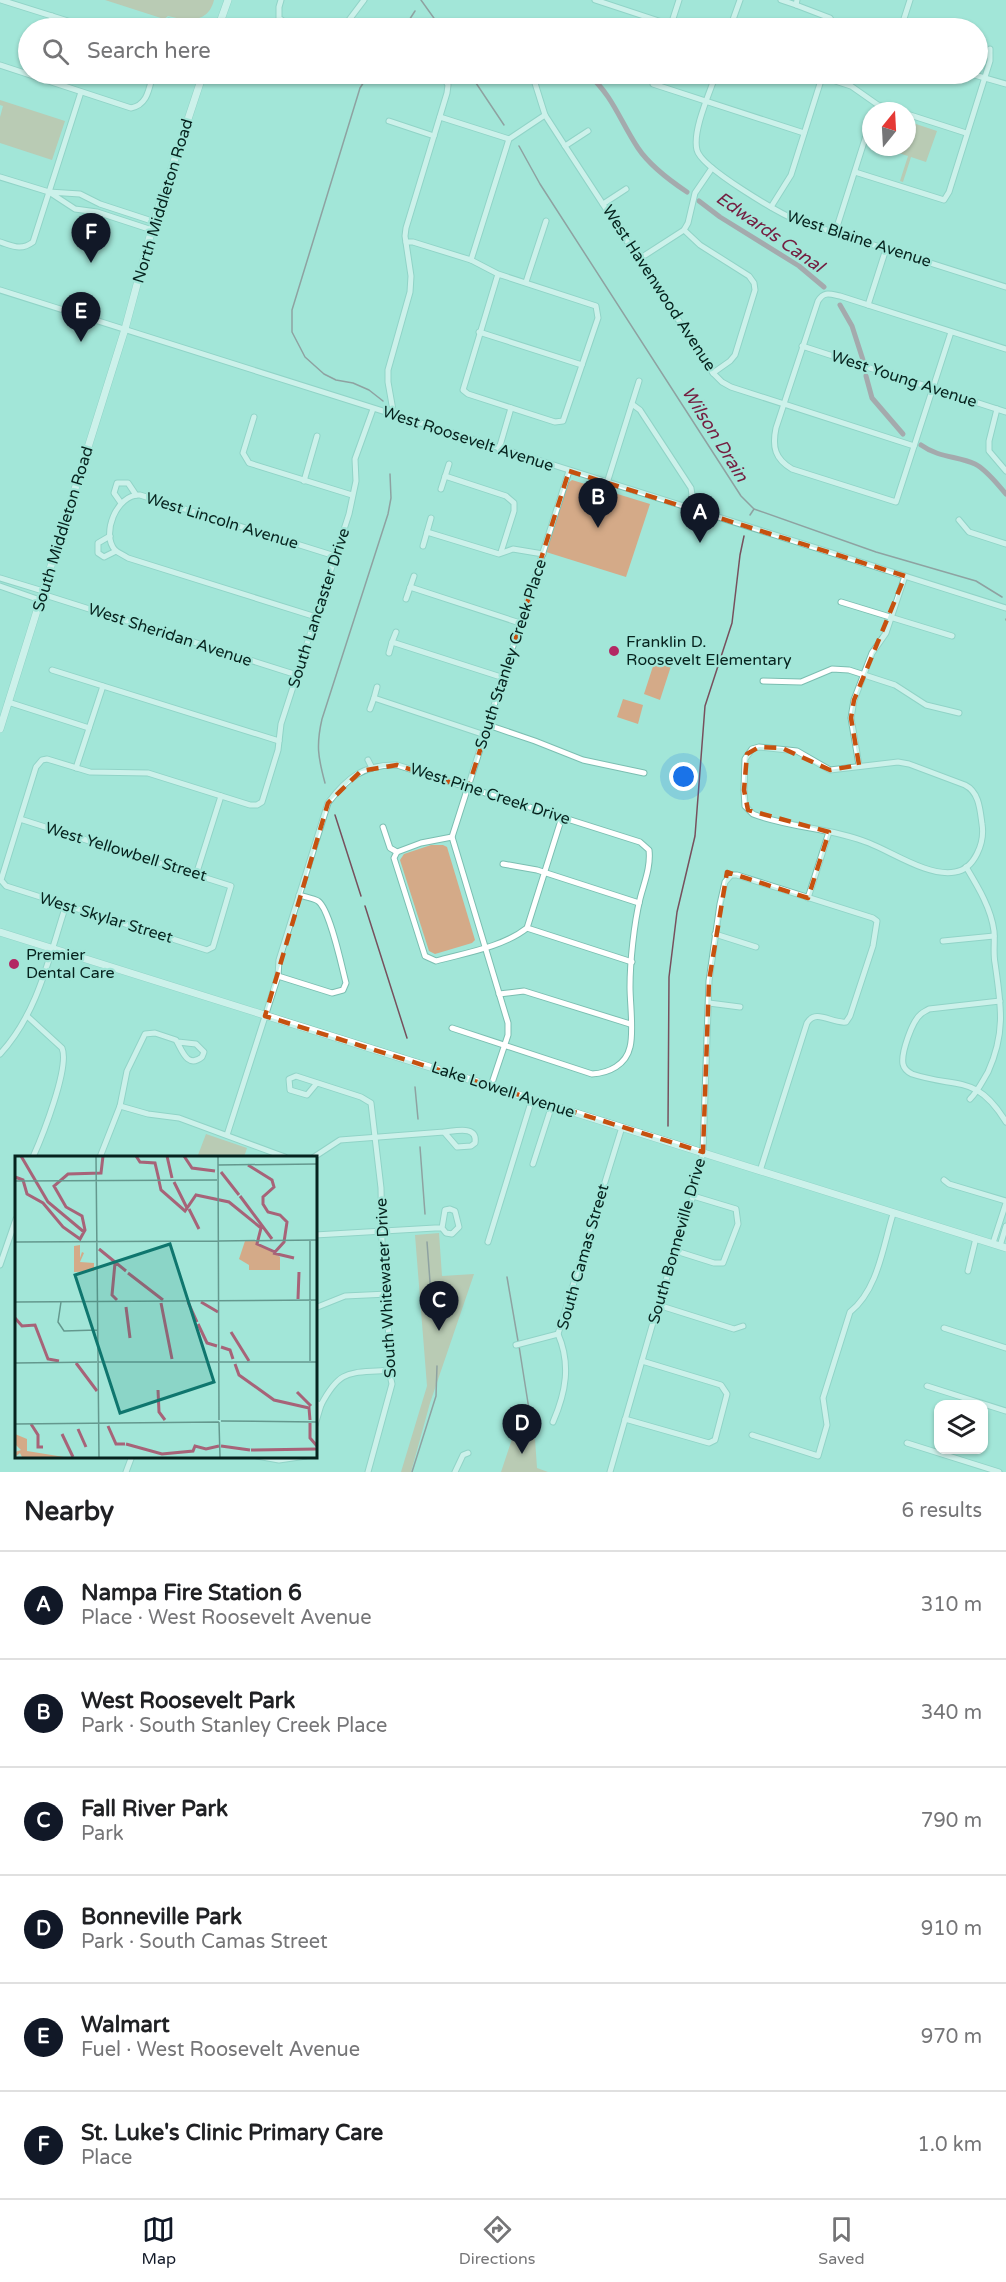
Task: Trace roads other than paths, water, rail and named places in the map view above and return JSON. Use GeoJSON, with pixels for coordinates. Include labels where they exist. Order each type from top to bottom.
{"type":"FeatureCollection","features":[{"type":"Feature","properties":{"kind":"main road"},"geometry":{"type":"LineString","coordinates":[[222,18],[228,0]]}},
{"type":"Feature","properties":{"kind":"main road","name":"North Middleton Road"},"geometry":{"type":"LineString","coordinates":[[125,329],[152,230],[200,84]]}},
{"type":"Feature","properties":{"kind":"main road","name":"South Middleton Road"},"geometry":{"type":"LineString","coordinates":[[0,729],[125,329]]}},
{"type":"Feature","properties":{"kind":"main road","name":"Lake Lowell Avenue"},"geometry":{"type":"LineString","coordinates":[[0,932],[1000,1246]]}},
{"type":"Feature","properties":{"kind":"street"},"geometry":{"type":"LineString","coordinates":[[2,0],[58,18]]}},
{"type":"Feature","properties":{"kind":"street"},"geometry":{"type":"LineString","coordinates":[[279,18],[281,0]]}},
{"type":"Feature","properties":{"kind":"street"},"geometry":{"type":"LineString","coordinates":[[350,18],[364,0]]}},
{"type":"Feature","properties":{"kind":"street"},"geometry":{"type":"LineString","coordinates":[[595,0],[646,18]]}},
{"type":"Feature","properties":{"kind":"street"},"geometry":{"type":"LineString","coordinates":[[674,18],[679,0]]}},
{"type":"Feature","properties":{"kind":"street"},"geometry":{"type":"LineString","coordinates":[[734,18],[740,0]]}},
{"type":"Feature","properties":{"kind":"street"},"geometry":{"type":"LineString","coordinates":[[781,0],[796,2],[830,18]]}},
{"type":"Feature","properties":{"kind":"street"},"geometry":{"type":"LineString","coordinates":[[904,18],[910,0]]}},
{"type":"Feature","properties":{"kind":"street"},"geometry":{"type":"LineString","coordinates":[[988,67],[990,49]]}},
{"type":"Feature","properties":{"kind":"street"},"geometry":{"type":"LineString","coordinates":[[0,65],[18,70]]}},
{"type":"Feature","properties":{"kind":"street"},"geometry":{"type":"LineString","coordinates":[[988,79],[1006,84]]}},
{"type":"Feature","properties":{"kind":"street"},"geometry":{"type":"LineString","coordinates":[[59,84],[132,108],[139,107],[145,101],[150,84]]}},
{"type":"Feature","properties":{"kind":"street"},"geometry":{"type":"LineString","coordinates":[[394,416],[388,370],[410,292],[411,276],[406,228],[440,117],[447,84]]}},
{"type":"Feature","properties":{"kind":"street","name":"West Havenwood Avenue"},"geometry":{"type":"LineString","coordinates":[[535,84],[546,115],[565,146],[713,373],[722,382],[784,405],[914,446]]}},
{"type":"Feature","properties":{"kind":"street"},"geometry":{"type":"LineString","coordinates":[[653,84],[804,134]]}},
{"type":"Feature","properties":{"kind":"street"},"geometry":{"type":"LineString","coordinates":[[707,102],[713,84]]}},
{"type":"Feature","properties":{"kind":"street"},"geometry":{"type":"LineString","coordinates":[[771,207],[787,185],[820,84]]}},
{"type":"Feature","properties":{"kind":"street"},"geometry":{"type":"LineString","coordinates":[[844,84],[858,90],[870,102]]}},
{"type":"Feature","properties":{"kind":"street"},"geometry":{"type":"LineString","coordinates":[[855,172],[944,200],[949,192],[982,84]]}},
{"type":"Feature","properties":{"kind":"street"},"geometry":{"type":"LineString","coordinates":[[0,242],[19,248],[26,247],[33,242],[81,92]]}},
{"type":"Feature","properties":{"kind":"street","name":"West Blaine Avenue"},"geometry":{"type":"LineString","coordinates":[[707,102],[696,138],[696,149],[712,168],[771,207],[798,221],[1006,287]]}},
{"type":"Feature","properties":{"kind":"street"},"geometry":{"type":"LineString","coordinates":[[471,260],[509,139],[546,115]]}},
{"type":"Feature","properties":{"kind":"street"},"geometry":{"type":"LineString","coordinates":[[440,117],[509,139]]}},
{"type":"Feature","properties":{"kind":"street"},"geometry":{"type":"LineString","coordinates":[[916,117],[966,133]]}},
{"type":"Feature","properties":{"kind":"street"},"geometry":{"type":"LineString","coordinates":[[389,121],[434,136]]}},
{"type":"Feature","properties":{"kind":"street"},"geometry":{"type":"LineString","coordinates":[[565,146],[588,131]]}},
{"type":"Feature","properties":{"kind":"street"},"geometry":{"type":"LineString","coordinates":[[835,233],[862,149]]}},
{"type":"Feature","properties":{"kind":"street"},"geometry":{"type":"LineString","coordinates":[[639,259],[684,230],[688,224],[695,193],[712,168]]}},
{"type":"Feature","properties":{"kind":"street"},"geometry":{"type":"LineString","coordinates":[[0,177],[49,192],[80,194],[100,204],[155,222]]}},
{"type":"Feature","properties":{"kind":"street"},"geometry":{"type":"LineString","coordinates":[[603,204],[626,189]]}},
{"type":"Feature","properties":{"kind":"street"},"geometry":{"type":"LineString","coordinates":[[49,192],[75,209],[97,212],[152,230]]}},
{"type":"Feature","properties":{"kind":"street"},"geometry":{"type":"LineString","coordinates":[[526,282],[546,221]]}},
{"type":"Feature","properties":{"kind":"street"},"geometry":{"type":"LineString","coordinates":[[684,230],[700,245],[749,276],[754,283],[755,290],[735,355],[713,373]]}},
{"type":"Feature","properties":{"kind":"street"},"geometry":{"type":"LineString","coordinates":[[406,242],[413,242],[471,260],[498,274],[597,306],[598,318],[563,421],[555,422],[468,394],[463,390],[498,274]]}},
{"type":"Feature","properties":{"kind":"street"},"geometry":{"type":"LineString","coordinates":[[868,305],[886,249]]}},
{"type":"Feature","properties":{"kind":"street","name":"West Roosevelt Avenue"},"geometry":{"type":"LineString","coordinates":[[0,290],[1006,608]]}},
{"type":"Feature","properties":{"kind":"street"},"geometry":{"type":"LineString","coordinates":[[951,332],[897,502],[792,469],[778,458],[773,441],[802,346],[821,295],[827,293],[868,305],[951,332],[1006,350]]}},
{"type":"Feature","properties":{"kind":"street"},"geometry":{"type":"LineString","coordinates":[[479,332],[582,365]]}},
{"type":"Feature","properties":{"kind":"street","name":"West Young Avenue"},"geometry":{"type":"LineString","coordinates":[[802,346],[1006,412]]}},
{"type":"Feature","properties":{"kind":"street"},"geometry":{"type":"LineString","coordinates":[[607,483],[639,381]]}},
{"type":"Feature","properties":{"kind":"street"},"geometry":{"type":"LineString","coordinates":[[632,404],[640,410],[691,488],[689,508]]}},
{"type":"Feature","properties":{"kind":"street"},"geometry":{"type":"LineString","coordinates":[[499,449],[512,408]]}},
{"type":"Feature","properties":{"kind":"street","name":"South Lancaster Drive"},"geometry":{"type":"LineString","coordinates":[[221,796],[250,805],[262,802],[278,750],[281,724],[349,514],[356,481],[355,459],[373,409]]}},
{"type":"Feature","properties":{"kind":"street"},"geometry":{"type":"LineString","coordinates":[[997,409],[989,441],[989,451],[1006,471]]}},
{"type":"Feature","properties":{"kind":"street"},"geometry":{"type":"LineString","coordinates":[[254,417],[243,453],[249,464],[352,495]]}},
{"type":"Feature","properties":{"kind":"street"},"geometry":{"type":"LineString","coordinates":[[304,481],[317,436]]}},
{"type":"Feature","properties":{"kind":"street"},"geometry":{"type":"LineString","coordinates":[[239,461],[246,458]]}},
{"type":"Feature","properties":{"kind":"street"},"geometry":{"type":"LineString","coordinates":[[441,489],[449,464]]}},
{"type":"Feature","properties":{"kind":"street","name":"South Stanley Creek Place"},"geometry":{"type":"LineString","coordinates":[[452,837],[569,471]]}},
{"type":"Feature","properties":{"kind":"street"},"geometry":{"type":"LineString","coordinates":[[445,476],[506,496],[514,503],[514,511],[501,552]]}},
{"type":"Feature","properties":{"kind":"street"},"geometry":{"type":"LineString","coordinates":[[121,503],[114,493],[117,483],[128,483],[136,495]]}},
{"type":"Feature","properties":{"kind":"street","name":"West Lincoln Avenue"},"geometry":{"type":"LineString","coordinates":[[116,551],[104,557],[98,553],[98,543],[110,536],[115,514],[121,503],[127,497],[136,495],[152,498],[335,556]]}},
{"type":"Feature","properties":{"kind":"street"},"geometry":{"type":"LineString","coordinates":[[423,546],[431,518]]}},
{"type":"Feature","properties":{"kind":"street"},"geometry":{"type":"LineString","coordinates":[[959,520],[969,532],[1006,544]]}},
{"type":"Feature","properties":{"kind":"street"},"geometry":{"type":"LineString","coordinates":[[427,532],[495,553],[513,549],[543,554]]}},
{"type":"Feature","properties":{"kind":"street"},"geometry":{"type":"LineString","coordinates":[[110,536],[116,551],[128,558],[316,616]]}},
{"type":"Feature","properties":{"kind":"street"},"geometry":{"type":"LineString","coordinates":[[406,599],[414,576]]}},
{"type":"Feature","properties":{"kind":"street"},"geometry":{"type":"LineString","coordinates":[[859,765],[851,718],[854,700],[872,653],[886,633],[905,576]]}},
{"type":"Feature","properties":{"kind":"street"},"geometry":{"type":"LineString","coordinates":[[0,578],[42,595]]}},
{"type":"Feature","properties":{"kind":"street"},"geometry":{"type":"LineString","coordinates":[[0,586],[42,595]]}},
{"type":"Feature","properties":{"kind":"street"},"geometry":{"type":"LineString","coordinates":[[410,587],[520,623]]}},
{"type":"Feature","properties":{"kind":"street","name":"West Sheridan Avenue"},"geometry":{"type":"LineString","coordinates":[[42,595],[297,675]]}},
{"type":"Feature","properties":{"kind":"street"},"geometry":{"type":"LineString","coordinates":[[842,602],[952,636]]}},
{"type":"Feature","properties":{"kind":"street"},"geometry":{"type":"LineString","coordinates":[[389,653],[396,632]]}},
{"type":"Feature","properties":{"kind":"street"},"geometry":{"type":"LineString","coordinates":[[392,642],[504,678]]}},
{"type":"Feature","properties":{"kind":"street"},"geometry":{"type":"LineString","coordinates":[[763,681],[801,682],[832,669],[849,670],[895,685],[926,705],[959,713]]}},
{"type":"Feature","properties":{"kind":"street"},"geometry":{"type":"LineString","coordinates":[[52,670],[279,741]]}},
{"type":"Feature","properties":{"kind":"street"},"geometry":{"type":"LineString","coordinates":[[76,768],[103,686]]}},
{"type":"Feature","properties":{"kind":"street"},"geometry":{"type":"LineString","coordinates":[[370,709],[377,687]]}},
{"type":"Feature","properties":{"kind":"street"},"geometry":{"type":"LineString","coordinates":[[374,698],[485,735]]}},
{"type":"Feature","properties":{"kind":"street"},"geometry":{"type":"LineString","coordinates":[[8,702],[89,728]]}},
{"type":"Feature","properties":{"kind":"street"},"geometry":{"type":"LineString","coordinates":[[488,726],[535,741],[582,760],[644,773]]}},
{"type":"Feature","properties":{"kind":"street"},"geometry":{"type":"LineString","coordinates":[[759,747],[782,748],[797,751],[830,770],[838,771],[859,765],[898,762],[909,764],[972,788],[977,796],[983,831],[980,848],[966,867],[958,872],[935,872],[866,841],[829,832],[759,817],[748,810],[745,806],[744,790],[747,754],[759,747]]}},
{"type":"Feature","properties":{"kind":"street"},"geometry":{"type":"LineString","coordinates":[[20,819],[36,767],[42,760],[47,759],[76,768],[107,773],[134,771],[148,773],[221,796],[196,874]]}},
{"type":"Feature","properties":{"kind":"street"},"geometry":{"type":"LineString","coordinates":[[368,760],[372,768]]}},
{"type":"Feature","properties":{"kind":"street","name":"West Pine Creek Drive"},"geometry":{"type":"LineString","coordinates":[[227,1135],[278,976],[279,960],[328,803],[344,783],[360,771],[397,765],[640,842],[649,850],[650,860],[639,903]]}},
{"type":"Feature","properties":{"kind":"street"},"geometry":{"type":"LineString","coordinates":[[491,1086],[508,1035],[508,1023],[486,947],[452,837],[421,843],[397,852],[394,858],[425,956],[436,962],[486,947],[519,935],[527,928],[562,817]]}},
{"type":"Feature","properties":{"kind":"street","name":"West Yellowbell Street"},"geometry":{"type":"LineString","coordinates":[[20,819],[231,886],[213,947],[210,949]]}},
{"type":"Feature","properties":{"kind":"street","name":"West Skylar Street"},"geometry":{"type":"LineString","coordinates":[[20,819],[1,880],[2,884],[210,949]]}},
{"type":"Feature","properties":{"kind":"street"},"geometry":{"type":"LineString","coordinates":[[383,827],[390,848],[397,852]]}},
{"type":"Feature","properties":{"kind":"street"},"geometry":{"type":"LineString","coordinates":[[808,898],[829,832]]}},
{"type":"Feature","properties":{"kind":"street"},"geometry":{"type":"LineString","coordinates":[[452,1028],[585,1072],[603,1073],[613,1069],[624,1060],[630,1047],[632,962],[639,903],[544,873],[503,864]]}},
{"type":"Feature","properties":{"kind":"street"},"geometry":{"type":"LineString","coordinates":[[966,867],[981,891],[988,909],[994,936],[994,959],[1002,1023],[1000,1042],[994,1058],[978,1090],[970,1099]]}},
{"type":"Feature","properties":{"kind":"street"},"geometry":{"type":"LineString","coordinates":[[756,947],[715,934],[725,882],[730,875],[877,921],[873,946],[846,1022],[841,1023],[816,1016],[809,1019],[807,1023],[760,1171]]}},
{"type":"Feature","properties":{"kind":"street"},"geometry":{"type":"LineString","coordinates":[[278,976],[332,993],[341,992],[346,983],[329,922],[322,906],[317,901],[299,895]]}},
{"type":"Feature","properties":{"kind":"street"},"geometry":{"type":"LineString","coordinates":[[0,1054],[17,1033],[37,994],[66,905]]}},
{"type":"Feature","properties":{"kind":"street"},"geometry":{"type":"LineString","coordinates":[[527,928],[632,962]]}},
{"type":"Feature","properties":{"kind":"street","name":"South Bonneville Drive"},"geometry":{"type":"LineString","coordinates":[[610,1472],[658,1305],[693,1196],[703,1152],[709,1004],[715,934]]}},
{"type":"Feature","properties":{"kind":"street"},"geometry":{"type":"LineString","coordinates":[[943,941],[994,936]]}},
{"type":"Feature","properties":{"kind":"street"},"geometry":{"type":"LineString","coordinates":[[499,994],[524,991],[630,1024]]}},
{"type":"Feature","properties":{"kind":"street"},"geometry":{"type":"LineString","coordinates":[[1000,1001],[929,1010],[917,1019],[904,1052],[903,1064],[907,1072],[918,1076],[957,1082],[978,1090],[999,1110],[1006,1122]]}},
{"type":"Feature","properties":{"kind":"street"},"geometry":{"type":"LineString","coordinates":[[709,1004],[740,1007]]}},
{"type":"Feature","properties":{"kind":"street"},"geometry":{"type":"LineString","coordinates":[[27,1016],[62,1048],[64,1053],[64,1066],[43,1135],[33,1156]]}},
{"type":"Feature","properties":{"kind":"street"},"geometry":{"type":"LineString","coordinates":[[100,1156],[120,1106],[127,1071],[144,1034],[154,1032],[178,1042],[196,1044],[204,1052],[202,1058],[197,1061],[184,1057],[178,1042]]}},
{"type":"Feature","properties":{"kind":"street"},"geometry":{"type":"LineString","coordinates":[[296,1076],[317,1083],[307,1095],[290,1090],[288,1084],[289,1079],[296,1076]]}},
{"type":"Feature","properties":{"kind":"street","name":"South Whitewater Drive"},"geometry":{"type":"LineString","coordinates":[[317,1083],[361,1096],[371,1103],[376,1137],[388,1294],[389,1370],[392,1384],[368,1472]]}},
{"type":"Feature","properties":{"kind":"street"},"geometry":{"type":"LineString","coordinates":[[488,1242],[532,1099]]}},
{"type":"Feature","properties":{"kind":"street"},"geometry":{"type":"LineString","coordinates":[[533,1164],[552,1105]]}},
{"type":"Feature","properties":{"kind":"street"},"geometry":{"type":"LineString","coordinates":[[120,1106],[148,1114],[179,1118],[282,1156]]}},
{"type":"Feature","properties":{"kind":"street","name":"South Camas Street"},"geometry":{"type":"LineString","coordinates":[[553,1422],[563,1394],[567,1369],[564,1348],[558,1334],[622,1127]]}},
{"type":"Feature","properties":{"kind":"street"},"geometry":{"type":"LineString","coordinates":[[316,1156],[340,1140],[376,1137],[468,1130],[473,1132],[476,1138],[475,1143],[471,1146],[457,1147],[444,1132]]}},
{"type":"Feature","properties":{"kind":"street"},"geometry":{"type":"LineString","coordinates":[[944,1180],[949,1184],[1006,1202],[1000,1246]]}},
{"type":"Feature","properties":{"kind":"street"},"geometry":{"type":"LineString","coordinates":[[676,1251],[714,1263],[723,1263],[738,1224],[736,1209],[693,1196]]}},
{"type":"Feature","properties":{"kind":"street"},"geometry":{"type":"LineString","coordinates":[[445,1210],[455,1211],[459,1227],[456,1232],[446,1233],[442,1228],[445,1210]]}},
{"type":"Feature","properties":{"kind":"street"},"geometry":{"type":"LineString","coordinates":[[752,1435],[818,1456],[827,1425],[823,1398],[850,1312],[859,1305],[870,1287],[893,1214]]}},
{"type":"Feature","properties":{"kind":"street"},"geometry":{"type":"LineString","coordinates":[[0,1265],[15,1223]]}},
{"type":"Feature","properties":{"kind":"street"},"geometry":{"type":"LineString","coordinates":[[1000,1246],[1006,1226]]}},
{"type":"Feature","properties":{"kind":"street"},"geometry":{"type":"LineString","coordinates":[[316,1234],[442,1228]]}},
{"type":"Feature","properties":{"kind":"street"},"geometry":{"type":"LineString","coordinates":[[968,1271],[976,1238]]}},
{"type":"Feature","properties":{"kind":"street"},"geometry":{"type":"LineString","coordinates":[[316,1308],[345,1296],[388,1294]]}},
{"type":"Feature","properties":{"kind":"street"},"geometry":{"type":"LineString","coordinates":[[658,1305],[734,1329],[743,1326]]}},
{"type":"Feature","properties":{"kind":"street"},"geometry":{"type":"LineString","coordinates":[[944,1328],[1006,1348]]}},
{"type":"Feature","properties":{"kind":"street"},"geometry":{"type":"LineString","coordinates":[[516,1345],[558,1334]]}},
{"type":"Feature","properties":{"kind":"street"},"geometry":{"type":"LineString","coordinates":[[625,1419],[709,1443],[715,1440],[728,1394],[721,1385],[642,1361]]}},
{"type":"Feature","properties":{"kind":"street"},"geometry":{"type":"LineString","coordinates":[[318,1404],[332,1385],[344,1375],[389,1370]]}},
{"type":"Feature","properties":{"kind":"street"},"geometry":{"type":"LineString","coordinates":[[927,1386],[1006,1411]]}},
{"type":"Feature","properties":{"kind":"street"},"geometry":{"type":"LineString","coordinates":[[907,1443],[999,1472]]}},
{"type":"Feature","properties":{"kind":"street"},"geometry":{"type":"LineString","coordinates":[[455,1472],[463,1455],[468,1453]]}},
{"type":"Feature","properties":{"kind":"street"},"geometry":{"type":"LineString","coordinates":[[126,1472],[131,1457]]}},
{"type":"Feature","properties":{"kind":"street"},"geometry":{"type":"LineString","coordinates":[[266,1457],[279,1460],[295,1457]]}},
{"type":"Feature","properties":{"kind":"waterway","name":"Wilson Drain"},"geometry":{"type":"LineString","coordinates":[[421,0],[434,18]]}},
{"type":"Feature","properties":{"kind":"waterway"},"geometry":{"type":"LineString","coordinates":[[410,18],[415,11]]}},
{"type":"Feature","properties":{"kind":"waterway"},"geometry":{"type":"LineString","coordinates":[[363,84],[292,310],[292,332],[305,357],[324,374],[369,390],[383,401]]}},
{"type":"Feature","properties":{"kind":"waterway","name":"Wilson Drain"},"geometry":{"type":"LineString","coordinates":[[477,84],[504,125]]}},
{"type":"Feature","properties":{"kind":"waterway","name":"Edwards Canal"},"geometry":{"type":"LineString","coordinates":[[599,84],[643,155],[673,183],[687,192]]}},
{"type":"Feature","properties":{"kind":"waterway","name":"Wilson Drain"},"geometry":{"type":"LineString","coordinates":[[519,146],[540,184],[741,496],[754,509],[876,552],[976,581],[1002,597]]}},
{"type":"Feature","properties":{"kind":"waterway","name":"Edwards Canal"},"geometry":{"type":"LineString","coordinates":[[699,201],[720,217],[799,266],[824,287]]}},
{"type":"Feature","properties":{"kind":"waterway","name":"Edwards Canal"},"geometry":{"type":"LineString","coordinates":[[840,305],[852,326],[863,360]]}},
{"type":"Feature","properties":{"kind":"waterway","name":"Edwards Canal"},"geometry":{"type":"LineString","coordinates":[[866,376],[872,398],[903,434]]}},
{"type":"Feature","properties":{"kind":"waterway","name":"Edwards Canal"},"geometry":{"type":"LineString","coordinates":[[921,445],[942,455],[975,464],[988,473],[1006,494]]}},
{"type":"Feature","properties":{"kind":"waterway"},"geometry":{"type":"LineString","coordinates":[[325,783],[319,751],[322,719],[388,514],[391,498],[390,474]]}},
{"type":"Feature","properties":{"kind":"waterway","name":"Wilson Drain"},"geometry":{"type":"LineString","coordinates":[[750,515],[754,509]]}},
{"type":"Feature","properties":{"kind":"waterway"},"geometry":{"type":"LineString","coordinates":[[668,1126],[669,977],[677,912],[695,836],[705,706],[732,623],[744,536]]}},
{"type":"Feature","properties":{"kind":"waterway"},"geometry":{"type":"LineString","coordinates":[[335,815],[361,896]]}},
{"type":"Feature","properties":{"kind":"waterway"},"geometry":{"type":"LineString","coordinates":[[365,906],[407,1038]]}},
{"type":"Feature","properties":{"kind":"waterway"},"geometry":{"type":"LineString","coordinates":[[415,1087],[418,1119]]}},
{"type":"Feature","properties":{"kind":"waterway"},"geometry":{"type":"LineString","coordinates":[[420,1147],[425,1214]]}},
{"type":"Feature","properties":{"kind":"waterway"},"geometry":{"type":"LineString","coordinates":[[427,1242],[431,1295]]}},
{"type":"Feature","properties":{"kind":"waterway"},"geometry":{"type":"LineString","coordinates":[[507,1277],[518,1341]]}},
{"type":"Feature","properties":{"kind":"waterway"},"geometry":{"type":"LineString","coordinates":[[519,1346],[531,1422]]}},
{"type":"Feature","properties":{"kind":"waterway"},"geometry":{"type":"LineString","coordinates":[[412,1472],[436,1396],[437,1366]]}},
{"type":"Feature","properties":{"kind":"place","name":"St. Luke's Clinic Primary Care"},"geometry":{"type":"Point","coordinates":[91,263]}},
{"type":"Feature","properties":{"kind":"place","name":"Walmart"},"geometry":{"type":"Point","coordinates":[81,342]}},
{"type":"Feature","properties":{"kind":"place","name":"West Roosevelt Park"},"geometry":{"type":"Point","coordinates":[598,528]}},
{"type":"Feature","properties":{"kind":"place","name":"Nampa Fire Station 6"},"geometry":{"type":"Point","coordinates":[700,543]}},
{"type":"Feature","properties":{"kind":"place","name":"Franklin D. Roosevelt Elementary"},"geometry":{"type":"Point","coordinates":[614,651]}},
{"type":"Feature","properties":{"kind":"place","name":"Premier Dental Care"},"geometry":{"type":"Point","coordinates":[14,964]}},
{"type":"Feature","properties":{"kind":"place","name":"Fall River Park"},"geometry":{"type":"Point","coordinates":[439,1331]}},
{"type":"Feature","properties":{"kind":"place","name":"Bonneville Park"},"geometry":{"type":"Point","coordinates":[522,1454]}}]}
